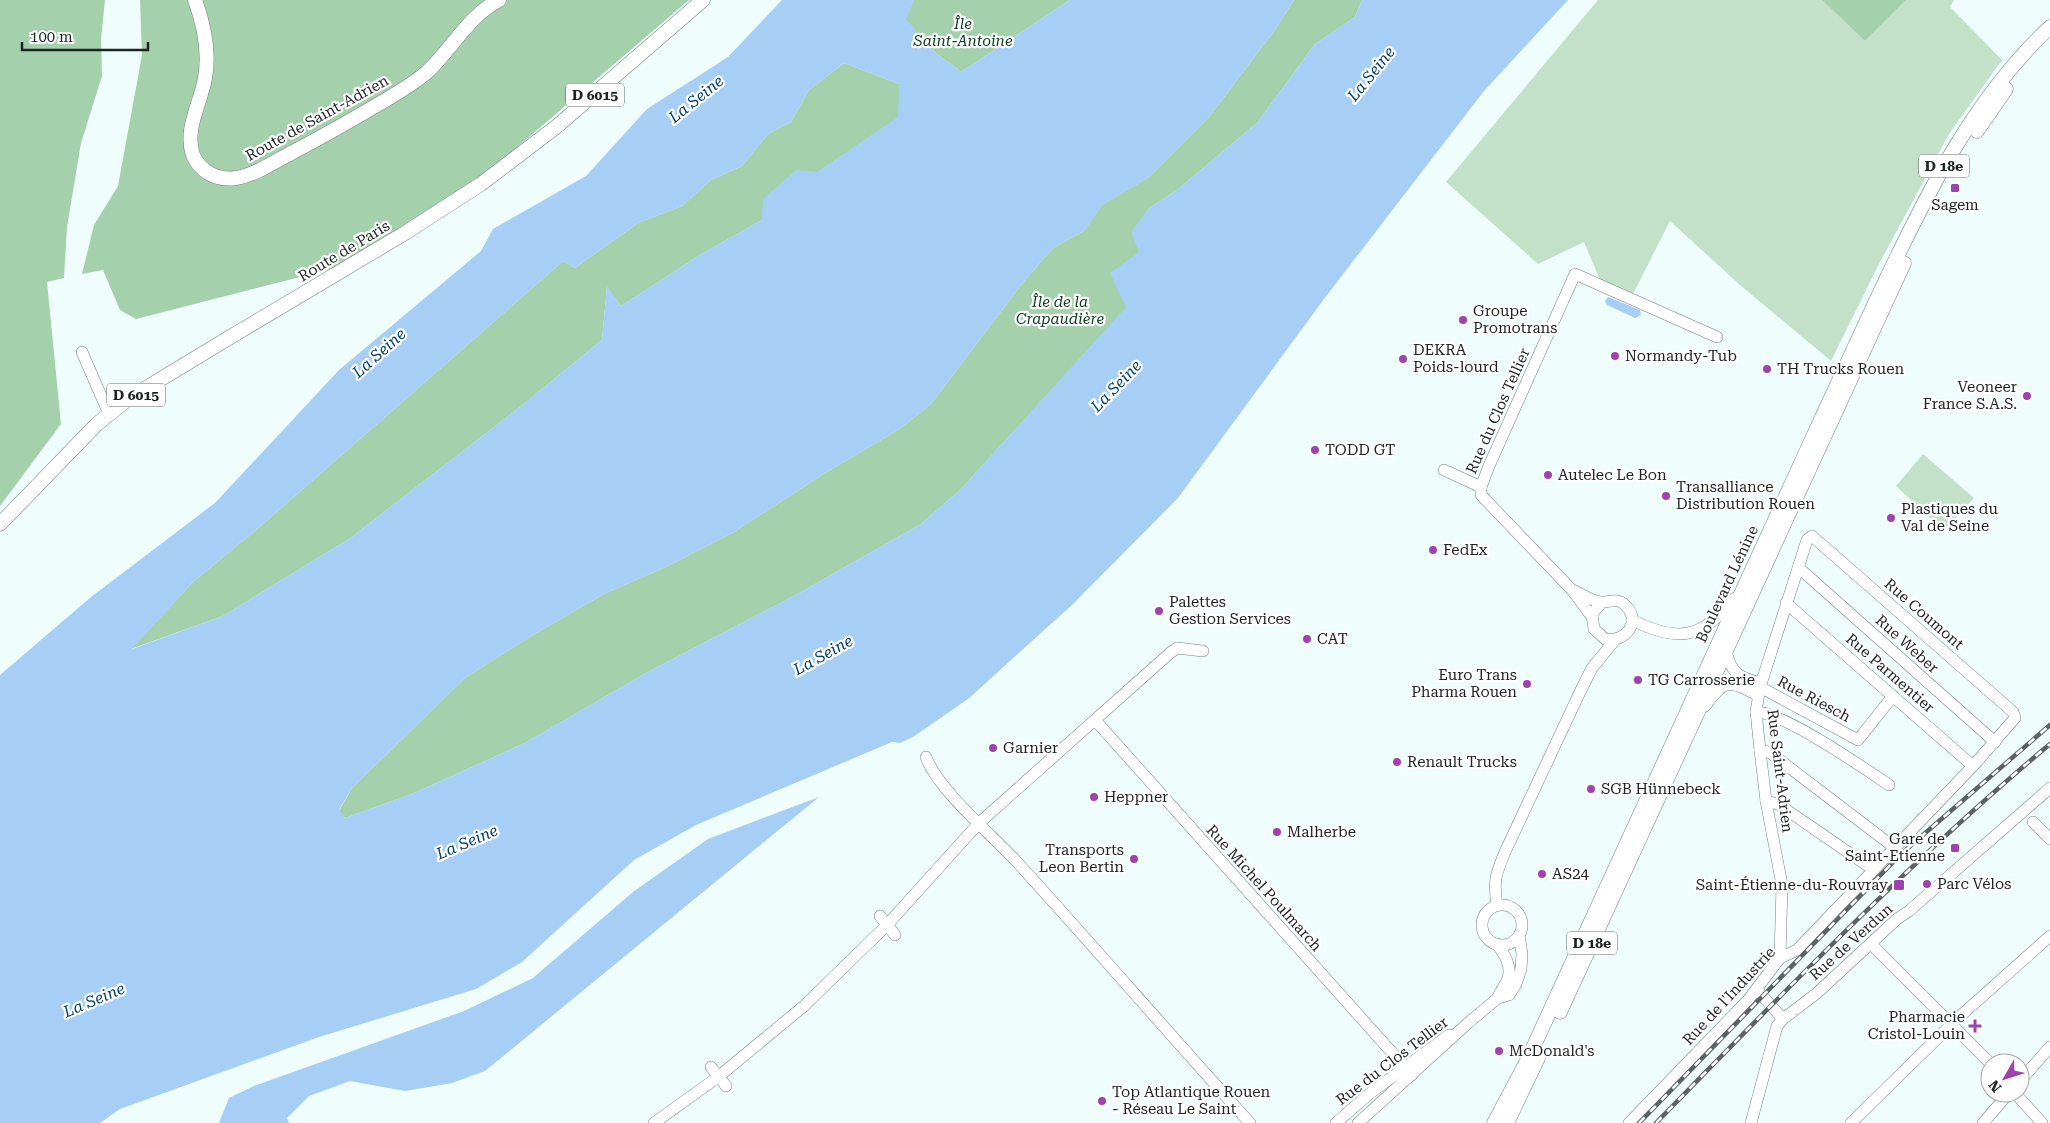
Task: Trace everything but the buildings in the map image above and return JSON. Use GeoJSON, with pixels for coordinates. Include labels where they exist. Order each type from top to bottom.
{"type":"FeatureCollection","features":[{"type":"Feature","properties":{"kind":"main road","name":"Route de Saint-Adrien"},"geometry":{"type":"LineString","coordinates":[[195,0],[207,44],[206,76],[193,118],[190,140],[200,167],[219,178],[235,178],[255,172],[331,132],[408,86],[427,72],[441,58],[481,12],[499,0]]}},
{"type":"Feature","properties":{"kind":"main road","name":"Route de Paris"},"geometry":{"type":"LineString","coordinates":[[0,524],[72,448],[128,399],[405,233],[481,184],[556,127],[703,0]]}},
{"type":"Feature","properties":{"kind":"main road","name":"Boulevard Lénine"},"geometry":{"type":"LineString","coordinates":[[1494,1123],[1531,1052],[1743,587],[1908,233],[1940,173],[1982,105],[2050,26]]}},
{"type":"Feature","properties":{"kind":"main road","name":"Boulevard Lénine"},"geometry":{"type":"LineString","coordinates":[[1507,1123],[1931,208],[1985,118],[2021,71],[2050,40]]}},
{"type":"Feature","properties":{"kind":"street","name":"Rue du Clos Tellier"},"geometry":{"type":"LineString","coordinates":[[1592,668],[1597,633],[1592,624],[1592,617],[1572,590],[1484,499],[1480,492],[1481,487],[1575,274],[1717,337]]}},
{"type":"Feature","properties":{"kind":"street"},"geometry":{"type":"LineString","coordinates":[[82,352],[109,414]]}},
{"type":"Feature","properties":{"kind":"street"},"geometry":{"type":"LineString","coordinates":[[1444,470],[1481,487]]}},
{"type":"Feature","properties":{"kind":"street","name":"Rue Saint-Adrien"},"geometry":{"type":"LineString","coordinates":[[1780,958],[1782,885],[1766,801],[1756,712],[1759,688],[1786,602],[1810,536]]}},
{"type":"Feature","properties":{"kind":"street","name":"Rue Coumont"},"geometry":{"type":"LineString","coordinates":[[1810,536],[2016,716]]}},
{"type":"Feature","properties":{"kind":"street","name":"Rue Weber"},"geometry":{"type":"LineString","coordinates":[[1799,568],[1995,742]]}},
{"type":"Feature","properties":{"kind":"street"},"geometry":{"type":"LineString","coordinates":[[1632,620],[1669,634],[1692,633],[1705,627],[1717,618],[1743,587]]}},
{"type":"Feature","properties":{"kind":"street","name":"Rue du Clos Tellier"},"geometry":{"type":"LineString","coordinates":[[1497,905],[1494,884],[1495,875],[1576,699],[1592,668],[1615,640],[1629,631],[1632,620],[1629,610],[1622,602],[1612,600],[1602,602],[1572,590]]}},
{"type":"Feature","properties":{"kind":"street"},"geometry":{"type":"LineString","coordinates":[[1592,617],[1594,610],[1602,602]]}},
{"type":"Feature","properties":{"kind":"street","name":"Rue Parmentier"},"geometry":{"type":"LineString","coordinates":[[1786,602],[1974,766]]}},
{"type":"Feature","properties":{"kind":"street"},"geometry":{"type":"LineString","coordinates":[[1597,633],[1605,639],[1615,640]]}},
{"type":"Feature","properties":{"kind":"street"},"geometry":{"type":"LineString","coordinates":[[654,1123],[718,1077],[767,1030],[804,1006],[979,823],[1174,650],[1203,651]]}},
{"type":"Feature","properties":{"kind":"street"},"geometry":{"type":"LineString","coordinates":[[1726,651],[1733,670],[1759,688]]}},
{"type":"Feature","properties":{"kind":"street"},"geometry":{"type":"LineString","coordinates":[[1697,715],[1714,694],[1726,684],[1759,688]]}},
{"type":"Feature","properties":{"kind":"street","name":"Rue Riesch"},"geometry":{"type":"LineString","coordinates":[[1759,688],[1858,740],[1893,696]]}},
{"type":"Feature","properties":{"kind":"street"},"geometry":{"type":"LineString","coordinates":[[1756,712],[1772,714],[1831,748],[1889,785]]}},
{"type":"Feature","properties":{"kind":"street","name":"Rue de l'Industrie"},"geometry":{"type":"LineString","coordinates":[[1629,1123],[1757,990],[1780,958],[1797,950],[1974,766],[2016,716]]}},
{"type":"Feature","properties":{"kind":"street","name":"Rue Michel Poulmarch"},"geometry":{"type":"LineString","coordinates":[[1095,720],[1408,1071]]}},
{"type":"Feature","properties":{"kind":"street"},"geometry":{"type":"LineString","coordinates":[[1760,750],[1769,752],[1895,848]]}},
{"type":"Feature","properties":{"kind":"street"},"geometry":{"type":"LineString","coordinates":[[926,757],[929,766],[936,775],[979,823],[1028,873],[1250,1123]]}},
{"type":"Feature","properties":{"kind":"street","name":"Rue de Verdun"},"geometry":{"type":"LineString","coordinates":[[1783,1019],[1817,993],[1897,919],[1909,911],[2050,788]]}},
{"type":"Feature","properties":{"kind":"street"},"geometry":{"type":"LineString","coordinates":[[1766,801],[1778,804],[1874,870]]}},
{"type":"Feature","properties":{"kind":"street"},"geometry":{"type":"LineString","coordinates":[[2033,822],[2050,838]]}},
{"type":"Feature","properties":{"kind":"street","name":"Rue du Clos Tellier"},"geometry":{"type":"LineString","coordinates":[[1358,1123],[1434,1044],[1468,1023],[1498,998],[1509,995],[1522,969],[1519,936],[1522,925],[1518,912],[1508,905],[1497,905],[1486,912],[1482,924],[1486,937],[1497,944],[1506,958],[1509,968],[1507,980],[1498,998]]}},
{"type":"Feature","properties":{"kind":"street"},"geometry":{"type":"LineString","coordinates":[[884,921],[895,935]]}},
{"type":"Feature","properties":{"kind":"street"},"geometry":{"type":"LineString","coordinates":[[1497,944],[1510,943],[1519,936]]}},
{"type":"Feature","properties":{"kind":"street"},"geometry":{"type":"LineString","coordinates":[[1850,1123],[1950,1025],[2050,936]]}},
{"type":"Feature","properties":{"kind":"street"},"geometry":{"type":"LineString","coordinates":[[1871,944],[1980,1054]]}},
{"type":"Feature","properties":{"kind":"street"},"geometry":{"type":"LineString","coordinates":[[1751,1123],[1777,1026],[1783,1019],[1757,990]]}},
{"type":"Feature","properties":{"kind":"street"},"geometry":{"type":"LineString","coordinates":[[2030,1070],[2050,1047]]}},
{"type":"Feature","properties":{"kind":"street"},"geometry":{"type":"LineString","coordinates":[[711,1067],[726,1086]]}},
{"type":"Feature","properties":{"kind":"street","name":"Rue du Clos Tellier"},"geometry":{"type":"LineString","coordinates":[[1336,1123],[1408,1071]]}},
{"type":"Feature","properties":{"kind":"street"},"geometry":{"type":"LineString","coordinates":[[1983,1123],[2000,1103]]}},
{"type":"Feature","properties":{"kind":"street"},"geometry":{"type":"LineString","coordinates":[[2024,1103],[2042,1123]]}},
{"type":"Feature","properties":{"kind":"green space"},"geometry":{"type":"Polygon","coordinates":[[[0,0],[105,0],[101,39],[102,76],[81,143],[67,227],[64,278],[47,282],[61,424],[0,506],[0,0]]]}},
{"type":"Feature","properties":{"kind":"green space"},"geometry":{"type":"Polygon","coordinates":[[[140,0],[689,0],[466,191],[343,266],[136,319],[120,310],[103,270],[82,274],[94,225],[118,186],[142,55],[140,0]]]}},
{"type":"Feature","properties":{"kind":"green space","name":"Île Saint-Antoine"},"geometry":{"type":"Polygon","coordinates":[[[914,0],[1070,0],[961,72],[936,53],[905,19],[914,0]]]}},
{"type":"Feature","properties":{"kind":"green space","name":"Île de la Crapaudière"},"geometry":{"type":"Polygon","coordinates":[[[1294,0],[1362,0],[1355,17],[1315,44],[1258,122],[1177,190],[1148,209],[1127,307],[961,489],[921,524],[794,596],[646,673],[525,743],[412,794],[345,818],[339,811],[352,788],[465,678],[533,635],[604,594],[668,566],[734,532],[822,475],[898,430],[931,404],[1021,285],[1053,248],[1084,231],[1102,205],[1149,177],[1209,117],[1274,31],[1294,0]]]}},
{"type":"Feature","properties":{"kind":"green space"},"geometry":{"type":"Polygon","coordinates":[[[1598,0],[1822,0],[1865,41],[1906,0],[1954,0],[1950,7],[2002,60],[1949,134],[1880,262],[1831,361],[1740,285],[1670,221],[1633,294],[1600,280],[1584,242],[1538,264],[1446,182],[1598,0]]]}},
{"type":"Feature","properties":{"kind":"green space"},"geometry":{"type":"Polygon","coordinates":[[[1822,0],[1906,0],[1865,41],[1822,0]]]}},
{"type":"Feature","properties":{"kind":"green space"},"geometry":{"type":"Polygon","coordinates":[[[844,63],[899,84],[899,117],[818,172],[762,220],[700,255],[621,306],[607,287],[602,340],[520,407],[349,539],[223,616],[131,649],[193,582],[262,525],[563,261],[575,268],[638,223],[682,206],[711,180],[742,166],[768,134],[791,122],[809,90],[844,63]]]}},
{"type":"Feature","properties":{"kind":"green space"},"geometry":{"type":"Polygon","coordinates":[[[1923,454],[1974,498],[1944,531],[1896,486],[1923,454]]]}},
{"type":"Feature","properties":{"kind":"water","name":"La Seine"},"geometry":{"type":"Polygon","coordinates":[[[782,0],[914,0],[906,19],[936,53],[961,72],[1070,0],[1294,0],[1274,31],[1209,117],[1149,177],[1103,205],[1084,231],[1053,248],[1021,285],[931,404],[898,430],[822,475],[734,532],[668,566],[604,594],[533,635],[465,678],[352,788],[339,810],[345,818],[412,794],[525,743],[646,673],[794,596],[921,524],[961,489],[1126,307],[1110,273],[1139,252],[1131,232],[1148,209],[1177,190],[1258,122],[1315,44],[1355,17],[1362,0],[1568,0],[1484,91],[1324,299],[1178,498],[1072,605],[968,699],[913,737],[900,743],[892,742],[696,825],[634,860],[522,962],[476,989],[319,1037],[120,1109],[100,1123],[0,1123],[0,675],[91,597],[215,503],[339,370],[481,251],[493,229],[586,176],[647,109],[728,57],[782,0]],[[844,63],[809,90],[791,122],[768,134],[742,166],[711,180],[682,206],[638,223],[575,268],[563,261],[262,525],[193,582],[132,649],[223,616],[349,539],[520,407],[602,340],[607,286],[621,306],[700,255],[762,220],[763,199],[796,170],[818,172],[898,117],[899,84],[844,63]]]}},
{"type":"Feature","properties":{"kind":"water"},"geometry":{"type":"Polygon","coordinates":[[[1608,297],[1640,310],[1641,315],[1635,318],[1607,305],[1605,301],[1608,297]]]}},
{"type":"Feature","properties":{"kind":"water"},"geometry":{"type":"Polygon","coordinates":[[[819,797],[485,1071],[452,1083],[405,1091],[350,1081],[309,1096],[287,1118],[289,1123],[219,1123],[229,1098],[254,1086],[464,1011],[533,978],[633,892],[708,839],[819,797]]]}},
{"type":"Feature","properties":{"kind":"railway"},"geometry":{"type":"LineString","coordinates":[[1639,1123],[1901,854],[2050,725]]}},
{"type":"Feature","properties":{"kind":"railway"},"geometry":{"type":"LineString","coordinates":[[1656,1123],[1897,881],[1947,834],[2050,744]]}},
{"type":"Feature","properties":{"kind":"place","name":"Sagem"},"geometry":{"type":"Point","coordinates":[1955,188]}},
{"type":"Feature","properties":{"kind":"place","name":"Groupe Promotrans"},"geometry":{"type":"Point","coordinates":[1463,320]}},
{"type":"Feature","properties":{"kind":"place","name":"Normandy-Tub"},"geometry":{"type":"Point","coordinates":[1615,356]}},
{"type":"Feature","properties":{"kind":"place","name":"DEKRA Poids-lourd"},"geometry":{"type":"Point","coordinates":[1403,359]}},
{"type":"Feature","properties":{"kind":"place","name":"TH Trucks Rouen"},"geometry":{"type":"Point","coordinates":[1767,369]}},
{"type":"Feature","properties":{"kind":"place","name":"Veoneer France S.A.S."},"geometry":{"type":"Point","coordinates":[2027,396]}},
{"type":"Feature","properties":{"kind":"place","name":"TODD GT"},"geometry":{"type":"Point","coordinates":[1315,450]}},
{"type":"Feature","properties":{"kind":"place","name":"Autelec Le Bon"},"geometry":{"type":"Point","coordinates":[1548,475]}},
{"type":"Feature","properties":{"kind":"place","name":"Transalliance Distribution Rouen"},"geometry":{"type":"Point","coordinates":[1666,496]}},
{"type":"Feature","properties":{"kind":"place","name":"Plastiques du Val de Seine"},"geometry":{"type":"Point","coordinates":[1891,518]}},
{"type":"Feature","properties":{"kind":"place","name":"FedEx"},"geometry":{"type":"Point","coordinates":[1433,550]}},
{"type":"Feature","properties":{"kind":"place","name":"Palettes Gestion Services"},"geometry":{"type":"Point","coordinates":[1159,611]}},
{"type":"Feature","properties":{"kind":"place","name":"CAT"},"geometry":{"type":"Point","coordinates":[1307,639]}},
{"type":"Feature","properties":{"kind":"place","name":"TG Carrosserie"},"geometry":{"type":"Point","coordinates":[1638,680]}},
{"type":"Feature","properties":{"kind":"place","name":"Euro Trans Pharma Rouen"},"geometry":{"type":"Point","coordinates":[1527,684]}},
{"type":"Feature","properties":{"kind":"place","name":"Garnier"},"geometry":{"type":"Point","coordinates":[993,748]}},
{"type":"Feature","properties":{"kind":"place","name":"Renault Trucks"},"geometry":{"type":"Point","coordinates":[1397,762]}},
{"type":"Feature","properties":{"kind":"place","name":"SGB Hünnebeck"},"geometry":{"type":"Point","coordinates":[1591,789]}},
{"type":"Feature","properties":{"kind":"place","name":"Heppner"},"geometry":{"type":"Point","coordinates":[1094,797]}},
{"type":"Feature","properties":{"kind":"place","name":"Malherbe"},"geometry":{"type":"Point","coordinates":[1277,832]}},
{"type":"Feature","properties":{"kind":"place","name":"Gare de Saint-Etienne"},"geometry":{"type":"Point","coordinates":[1955,848]}},
{"type":"Feature","properties":{"kind":"place","name":"Transports Leon Bertin"},"geometry":{"type":"Point","coordinates":[1134,859]}},
{"type":"Feature","properties":{"kind":"place","name":"AS24"},"geometry":{"type":"Point","coordinates":[1542,874]}},
{"type":"Feature","properties":{"kind":"place","name":"Parc Vélos"},"geometry":{"type":"Point","coordinates":[1927,884]}},
{"type":"Feature","properties":{"kind":"place","name":"Saint-Étienne-du-Rouvray"},"geometry":{"type":"Point","coordinates":[1899,885]}},
{"type":"Feature","properties":{"kind":"place","name":"Pharmacie Cristol-Louin"},"geometry":{"type":"Point","coordinates":[1975,1026]}},
{"type":"Feature","properties":{"kind":"place","name":"McDonald's"},"geometry":{"type":"Point","coordinates":[1499,1051]}},
{"type":"Feature","properties":{"kind":"place","name":"Top Atlantique Rouen - Réseau Le Saint"},"geometry":{"type":"Point","coordinates":[1102,1101]}}]}
